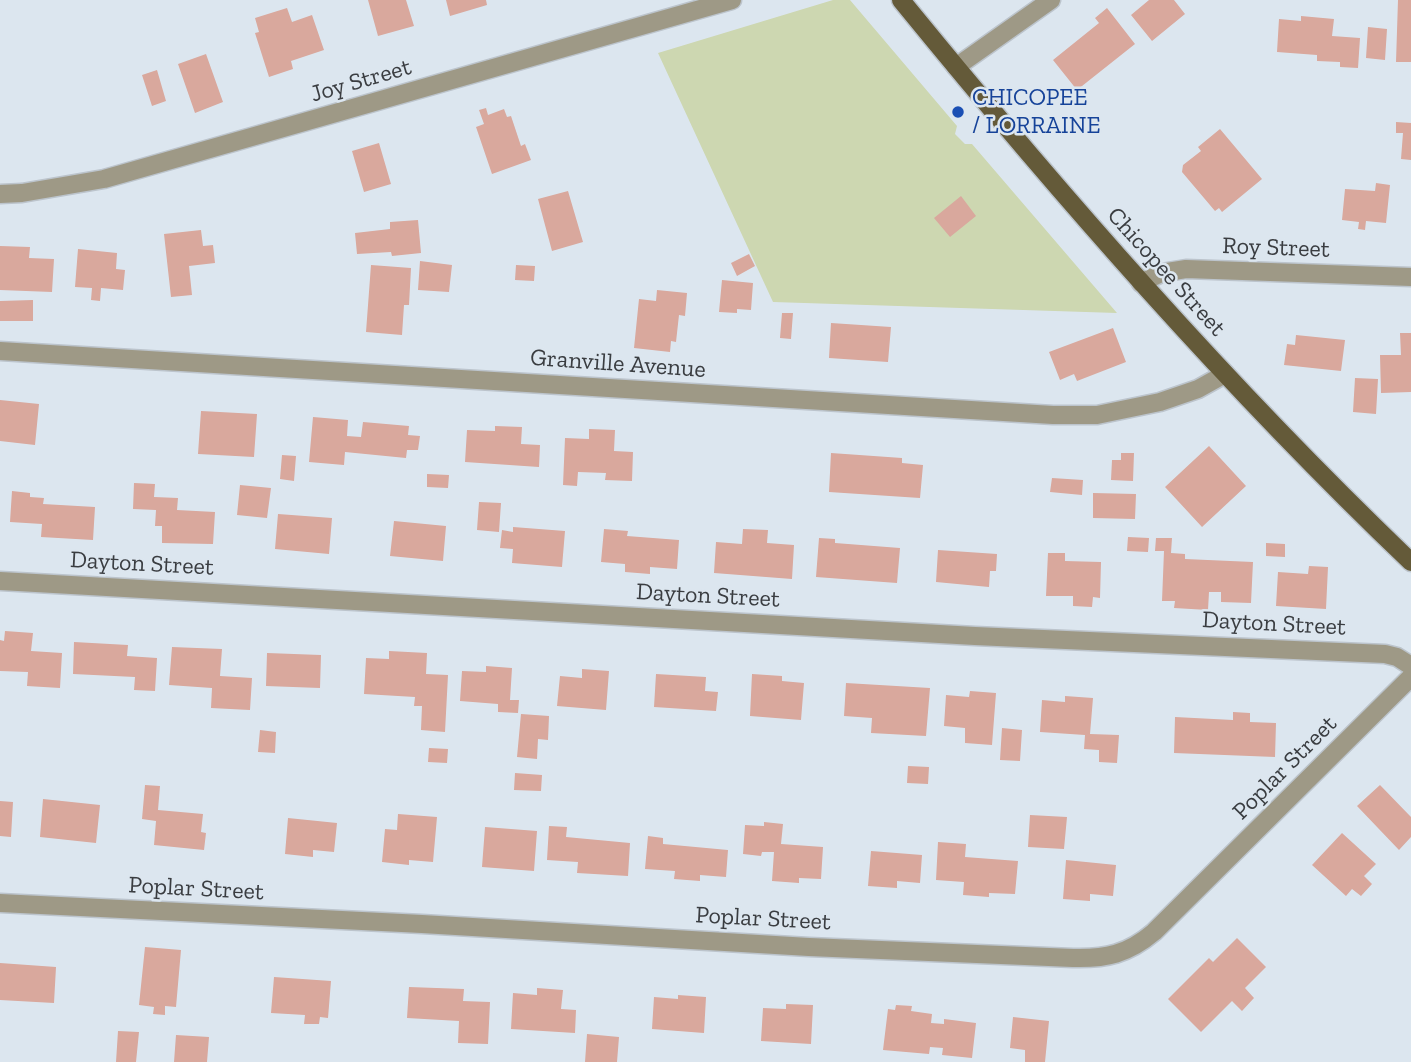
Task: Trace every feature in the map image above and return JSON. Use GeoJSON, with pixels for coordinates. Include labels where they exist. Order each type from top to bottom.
{"type":"FeatureCollection","features":[{"type":"Feature","properties":{"kind":"main road","name":"Chicopee Street"},"geometry":{"type":"LineString","coordinates":[[901,0],[1141,283],[1260,411],[1410,560]]}},
{"type":"Feature","properties":{"kind":"street","name":"Joy Street"},"geometry":{"type":"LineString","coordinates":[[0,194],[104,180],[732,0]]}},
{"type":"Feature","properties":{"kind":"street"},"geometry":{"type":"LineString","coordinates":[[956,68],[1051,0]]}},
{"type":"Feature","properties":{"kind":"street","name":"Roy Street"},"geometry":{"type":"LineString","coordinates":[[1141,283],[1161,274],[1186,269],[1411,277]]}},
{"type":"Feature","properties":{"kind":"street","name":"Granville Avenue"},"geometry":{"type":"LineString","coordinates":[[0,351],[1053,415],[1097,415],[1160,402],[1198,389],[1225,374]]}},
{"type":"Feature","properties":{"kind":"street","name":"Dayton Street"},"geometry":{"type":"LineString","coordinates":[[0,580],[961,635],[1385,654],[1397,657],[1411,666]]}},
{"type":"Feature","properties":{"kind":"street","name":"Poplar Street"},"geometry":{"type":"LineString","coordinates":[[0,903],[422,923],[809,947],[1073,958],[1110,956],[1133,948],[1154,932],[1411,677]]}},
{"type":"Feature","properties":{"kind":"green space"},"geometry":{"type":"Polygon","coordinates":[[[833,0],[850,0],[957,126],[955,134],[965,144],[972,144],[1117,313],[773,302],[658,53],[833,0]]]}},
{"type":"Feature","properties":{"kind":"building"},"geometry":{"type":"Polygon","coordinates":[[[368,0],[406,0],[414,26],[378,36],[368,0]]]}},
{"type":"Feature","properties":{"kind":"building"},"geometry":{"type":"Polygon","coordinates":[[[446,0],[486,0],[487,5],[450,16],[446,0]]]}},
{"type":"Feature","properties":{"kind":"building"},"geometry":{"type":"Polygon","coordinates":[[[1149,0],[1174,0],[1185,14],[1152,41],[1131,15],[1149,0]]]}},
{"type":"Feature","properties":{"kind":"building"},"geometry":{"type":"Polygon","coordinates":[[[1398,0],[1411,0],[1411,62],[1396,62],[1398,0]]]}},
{"type":"Feature","properties":{"kind":"building"},"geometry":{"type":"Polygon","coordinates":[[[287,8],[292,22],[312,15],[324,50],[291,61],[293,69],[269,77],[255,33],[259,32],[255,18],[287,8]]]}},
{"type":"Feature","properties":{"kind":"building"},"geometry":{"type":"Polygon","coordinates":[[[1107,8],[1135,44],[1077,90],[1053,60],[1099,23],[1095,18],[1107,8]]]}},
{"type":"Feature","properties":{"kind":"building"},"geometry":{"type":"Polygon","coordinates":[[[1301,16],[1334,19],[1332,36],[1360,38],[1358,68],[1340,67],[1340,62],[1317,61],[1317,55],[1277,52],[1279,19],[1301,21],[1301,16]]]}},
{"type":"Feature","properties":{"kind":"building"},"geometry":{"type":"Polygon","coordinates":[[[1368,27],[1387,29],[1385,60],[1366,58],[1368,27]]]}},
{"type":"Feature","properties":{"kind":"building"},"geometry":{"type":"Polygon","coordinates":[[[206,54],[223,102],[195,113],[178,64],[206,54]]]}},
{"type":"Feature","properties":{"kind":"building"},"geometry":{"type":"Polygon","coordinates":[[[157,70],[166,101],[152,106],[142,75],[157,70]]]}},
{"type":"Feature","properties":{"kind":"building"},"geometry":{"type":"Polygon","coordinates":[[[486,108],[488,115],[504,109],[507,117],[511,116],[521,146],[525,144],[531,160],[492,174],[476,127],[484,124],[479,110],[486,108]]]}},
{"type":"Feature","properties":{"kind":"building"},"geometry":{"type":"Polygon","coordinates":[[[1396,122],[1411,123],[1411,160],[1401,159],[1403,133],[1396,133],[1396,122]]]}},
{"type":"Feature","properties":{"kind":"building"},"geometry":{"type":"Polygon","coordinates":[[[1220,129],[1262,179],[1222,212],[1219,208],[1215,211],[1182,172],[1183,165],[1201,151],[1198,147],[1220,129]]]}},
{"type":"Feature","properties":{"kind":"building"},"geometry":{"type":"Polygon","coordinates":[[[379,143],[391,184],[364,192],[352,151],[379,143]]]}},
{"type":"Feature","properties":{"kind":"building"},"geometry":{"type":"Polygon","coordinates":[[[1376,183],[1390,185],[1386,223],[1366,221],[1365,230],[1358,229],[1359,222],[1342,220],[1345,189],[1375,191],[1376,183]]]}},
{"type":"Feature","properties":{"kind":"building"},"geometry":{"type":"Polygon","coordinates":[[[568,191],[583,242],[552,251],[538,199],[568,191]]]}},
{"type":"Feature","properties":{"kind":"building"},"geometry":{"type":"Polygon","coordinates":[[[961,196],[976,216],[950,237],[934,218],[961,196]]]}},
{"type":"Feature","properties":{"kind":"building"},"geometry":{"type":"Polygon","coordinates":[[[418,220],[421,253],[392,256],[391,252],[357,254],[355,233],[390,229],[390,222],[418,220]]]}},
{"type":"Feature","properties":{"kind":"building"},"geometry":{"type":"Polygon","coordinates":[[[201,230],[203,246],[213,245],[215,263],[189,266],[192,295],[171,297],[164,234],[201,230]]]}},
{"type":"Feature","properties":{"kind":"building"},"geometry":{"type":"Polygon","coordinates":[[[0,246],[30,247],[29,258],[54,259],[52,292],[0,290],[0,246]]]}},
{"type":"Feature","properties":{"kind":"building"},"geometry":{"type":"Polygon","coordinates":[[[78,249],[117,253],[116,269],[125,270],[123,290],[101,288],[100,301],[91,300],[92,288],[75,287],[78,249]]]}},
{"type":"Feature","properties":{"kind":"building"},"geometry":{"type":"Polygon","coordinates":[[[749,254],[755,266],[737,276],[731,263],[749,254]]]}},
{"type":"Feature","properties":{"kind":"building"},"geometry":{"type":"Polygon","coordinates":[[[420,261],[452,265],[449,292],[418,290],[420,261]]]}},
{"type":"Feature","properties":{"kind":"building"},"geometry":{"type":"Polygon","coordinates":[[[371,265],[411,268],[409,305],[404,305],[402,335],[366,332],[371,265]]]}},
{"type":"Feature","properties":{"kind":"building"},"geometry":{"type":"Polygon","coordinates":[[[516,265],[535,266],[534,281],[515,280],[516,265]]]}},
{"type":"Feature","properties":{"kind":"building"},"geometry":{"type":"Polygon","coordinates":[[[722,280],[753,283],[751,310],[737,309],[737,313],[719,312],[722,280]]]}},
{"type":"Feature","properties":{"kind":"building"},"geometry":{"type":"Polygon","coordinates":[[[657,290],[687,293],[685,316],[679,315],[676,342],[671,341],[670,352],[634,348],[639,299],[656,301],[657,290]]]}},
{"type":"Feature","properties":{"kind":"building"},"geometry":{"type":"Polygon","coordinates":[[[33,300],[33,321],[0,321],[0,301],[33,300]]]}},
{"type":"Feature","properties":{"kind":"building"},"geometry":{"type":"Polygon","coordinates":[[[782,313],[793,313],[791,339],[780,338],[782,313]]]}},
{"type":"Feature","properties":{"kind":"building"},"geometry":{"type":"Polygon","coordinates":[[[831,323],[891,327],[888,362],[829,358],[831,323]]]}},
{"type":"Feature","properties":{"kind":"building"},"geometry":{"type":"Polygon","coordinates":[[[1113,328],[1126,362],[1077,381],[1074,374],[1060,380],[1049,352],[1113,328]]]}},
{"type":"Feature","properties":{"kind":"building"},"geometry":{"type":"Polygon","coordinates":[[[1400,333],[1411,333],[1411,392],[1381,393],[1380,355],[1401,355],[1400,333]]]}},
{"type":"Feature","properties":{"kind":"building"},"geometry":{"type":"Polygon","coordinates":[[[1296,335],[1345,340],[1341,371],[1284,365],[1287,344],[1295,345],[1296,335]]]}},
{"type":"Feature","properties":{"kind":"building"},"geometry":{"type":"Polygon","coordinates":[[[1355,378],[1378,379],[1376,414],[1353,412],[1355,378]]]}},
{"type":"Feature","properties":{"kind":"building"},"geometry":{"type":"Polygon","coordinates":[[[0,400],[39,404],[35,445],[0,441],[0,400]]]}},
{"type":"Feature","properties":{"kind":"building"},"geometry":{"type":"Polygon","coordinates":[[[201,411],[257,414],[254,457],[198,454],[201,411]]]}},
{"type":"Feature","properties":{"kind":"building"},"geometry":{"type":"Polygon","coordinates":[[[313,417],[348,420],[347,436],[361,437],[363,422],[409,426],[408,435],[420,436],[418,450],[407,450],[406,458],[345,452],[344,465],[309,462],[313,417]]]}},
{"type":"Feature","properties":{"kind":"building"},"geometry":{"type":"Polygon","coordinates":[[[495,426],[522,427],[521,444],[540,445],[539,467],[465,462],[467,430],[495,431],[495,426]]]}},
{"type":"Feature","properties":{"kind":"building"},"geometry":{"type":"Polygon","coordinates":[[[589,429],[615,430],[614,451],[633,452],[632,481],[605,480],[606,473],[578,472],[577,486],[563,485],[565,438],[589,439],[589,429]]]}},
{"type":"Feature","properties":{"kind":"building"},"geometry":{"type":"Polygon","coordinates":[[[1209,446],[1246,486],[1202,527],[1165,487],[1209,446]]]}},
{"type":"Feature","properties":{"kind":"building"},"geometry":{"type":"Polygon","coordinates":[[[831,453],[902,458],[902,463],[923,465],[920,498],[829,492],[831,453]]]}},
{"type":"Feature","properties":{"kind":"building"},"geometry":{"type":"Polygon","coordinates":[[[1121,453],[1134,453],[1133,481],[1111,480],[1112,460],[1121,460],[1121,453]]]}},
{"type":"Feature","properties":{"kind":"building"},"geometry":{"type":"Polygon","coordinates":[[[282,455],[296,456],[294,481],[280,479],[282,455]]]}},
{"type":"Feature","properties":{"kind":"building"},"geometry":{"type":"Polygon","coordinates":[[[427,474],[449,475],[448,488],[427,487],[427,474]]]}},
{"type":"Feature","properties":{"kind":"building"},"geometry":{"type":"Polygon","coordinates":[[[1052,478],[1083,480],[1082,495],[1050,492],[1052,478]]]}},
{"type":"Feature","properties":{"kind":"building"},"geometry":{"type":"Polygon","coordinates":[[[134,483],[155,484],[154,497],[178,498],[177,510],[215,512],[213,544],[162,543],[162,526],[155,526],[156,510],[133,509],[134,483]]]}},
{"type":"Feature","properties":{"kind":"building"},"geometry":{"type":"Polygon","coordinates":[[[240,485],[271,488],[267,518],[237,515],[240,485]]]}},
{"type":"Feature","properties":{"kind":"building"},"geometry":{"type":"Polygon","coordinates":[[[12,491],[44,498],[43,504],[95,507],[93,540],[41,537],[42,524],[10,522],[12,491]]]}},
{"type":"Feature","properties":{"kind":"building"},"geometry":{"type":"Polygon","coordinates":[[[1093,493],[1136,494],[1135,519],[1093,518],[1093,493]]]}},
{"type":"Feature","properties":{"kind":"building"},"geometry":{"type":"Polygon","coordinates":[[[479,502],[501,503],[499,532],[477,530],[479,502]]]}},
{"type":"Feature","properties":{"kind":"building"},"geometry":{"type":"Polygon","coordinates":[[[278,514],[332,518],[329,554],[275,549],[278,514]]]}},
{"type":"Feature","properties":{"kind":"building"},"geometry":{"type":"Polygon","coordinates":[[[394,521],[446,526],[443,561],[390,556],[394,521]]]}},
{"type":"Feature","properties":{"kind":"building"},"geometry":{"type":"Polygon","coordinates":[[[513,527],[565,531],[562,567],[512,563],[513,549],[500,548],[502,530],[513,532],[513,527]]]}},
{"type":"Feature","properties":{"kind":"building"},"geometry":{"type":"Polygon","coordinates":[[[604,529],[628,531],[627,536],[679,540],[677,569],[650,567],[650,574],[625,572],[625,564],[601,562],[604,529]]]}},
{"type":"Feature","properties":{"kind":"building"},"geometry":{"type":"Polygon","coordinates":[[[743,529],[768,530],[767,543],[794,545],[792,579],[714,573],[716,542],[742,544],[743,529]]]}},
{"type":"Feature","properties":{"kind":"building"},"geometry":{"type":"Polygon","coordinates":[[[1128,537],[1149,538],[1148,552],[1127,551],[1128,537]]]}},
{"type":"Feature","properties":{"kind":"building"},"geometry":{"type":"Polygon","coordinates":[[[819,538],[835,539],[835,543],[900,548],[897,583],[816,577],[819,538]]]}},
{"type":"Feature","properties":{"kind":"building"},"geometry":{"type":"Polygon","coordinates":[[[1156,538],[1172,538],[1171,553],[1185,554],[1185,559],[1253,562],[1251,603],[1221,602],[1221,592],[1209,592],[1208,610],[1174,608],[1175,601],[1162,601],[1164,551],[1155,551],[1156,538]]]}},
{"type":"Feature","properties":{"kind":"building"},"geometry":{"type":"Polygon","coordinates":[[[1266,543],[1285,544],[1285,557],[1266,556],[1266,543]]]}},
{"type":"Feature","properties":{"kind":"building"},"geometry":{"type":"Polygon","coordinates":[[[938,550],[997,554],[996,571],[990,571],[989,587],[936,582],[938,550]]]}},
{"type":"Feature","properties":{"kind":"building"},"geometry":{"type":"Polygon","coordinates":[[[1048,553],[1065,553],[1065,561],[1101,562],[1100,598],[1093,597],[1092,607],[1073,606],[1073,596],[1046,596],[1048,553]]]}},
{"type":"Feature","properties":{"kind":"building"},"geometry":{"type":"Polygon","coordinates":[[[1309,566],[1328,567],[1326,609],[1276,606],[1278,572],[1308,574],[1309,566]]]}},
{"type":"Feature","properties":{"kind":"building"},"geometry":{"type":"Polygon","coordinates":[[[5,631],[33,633],[31,651],[62,653],[60,688],[27,686],[28,672],[0,671],[0,640],[4,641],[5,631]]]}},
{"type":"Feature","properties":{"kind":"building"},"geometry":{"type":"Polygon","coordinates":[[[74,642],[128,645],[127,656],[157,658],[155,691],[134,690],[135,677],[73,674],[74,642]]]}},
{"type":"Feature","properties":{"kind":"building"},"geometry":{"type":"Polygon","coordinates":[[[172,647],[222,649],[220,676],[252,678],[250,710],[211,708],[212,688],[169,685],[172,647]]]}},
{"type":"Feature","properties":{"kind":"building"},"geometry":{"type":"Polygon","coordinates":[[[389,651],[427,653],[426,674],[448,675],[445,732],[421,730],[422,706],[414,706],[415,697],[364,694],[366,658],[389,659],[389,651]]]}},
{"type":"Feature","properties":{"kind":"building"},"geometry":{"type":"Polygon","coordinates":[[[267,653],[321,655],[320,688],[266,686],[267,653]]]}},
{"type":"Feature","properties":{"kind":"building"},"geometry":{"type":"Polygon","coordinates":[[[486,666],[512,668],[510,700],[519,700],[518,713],[498,712],[498,704],[460,701],[462,671],[486,672],[486,666]]]}},
{"type":"Feature","properties":{"kind":"building"},"geometry":{"type":"Polygon","coordinates":[[[582,669],[609,671],[606,710],[557,706],[560,676],[582,678],[582,669]]]}},
{"type":"Feature","properties":{"kind":"building"},"geometry":{"type":"Polygon","coordinates":[[[656,674],[706,677],[705,691],[718,692],[716,711],[654,707],[656,674]]]}},
{"type":"Feature","properties":{"kind":"building"},"geometry":{"type":"Polygon","coordinates":[[[752,674],[782,676],[782,681],[804,683],[801,720],[750,716],[752,674]]]}},
{"type":"Feature","properties":{"kind":"building"},"geometry":{"type":"Polygon","coordinates":[[[846,683],[930,688],[926,736],[871,733],[872,718],[844,716],[846,683]]]}},
{"type":"Feature","properties":{"kind":"building"},"geometry":{"type":"Polygon","coordinates":[[[970,691],[996,693],[992,745],[965,743],[965,728],[944,726],[946,695],[969,697],[970,691]]]}},
{"type":"Feature","properties":{"kind":"building"},"geometry":{"type":"Polygon","coordinates":[[[1065,696],[1093,698],[1090,734],[1119,735],[1117,763],[1099,762],[1099,750],[1084,749],[1085,735],[1040,732],[1042,700],[1065,702],[1065,696]]]}},
{"type":"Feature","properties":{"kind":"building"},"geometry":{"type":"Polygon","coordinates":[[[1233,712],[1250,713],[1250,722],[1276,723],[1275,757],[1174,753],[1175,717],[1233,720],[1233,712]]]}},
{"type":"Feature","properties":{"kind":"building"},"geometry":{"type":"Polygon","coordinates":[[[521,714],[549,716],[548,740],[538,739],[537,759],[517,757],[521,714]]]}},
{"type":"Feature","properties":{"kind":"building"},"geometry":{"type":"Polygon","coordinates":[[[1002,728],[1022,730],[1020,761],[1000,760],[1002,728]]]}},
{"type":"Feature","properties":{"kind":"building"},"geometry":{"type":"Polygon","coordinates":[[[260,730],[276,732],[275,753],[258,752],[260,730]]]}},
{"type":"Feature","properties":{"kind":"building"},"geometry":{"type":"Polygon","coordinates":[[[429,748],[448,749],[447,763],[428,762],[429,748]]]}},
{"type":"Feature","properties":{"kind":"building"},"geometry":{"type":"Polygon","coordinates":[[[908,766],[929,767],[928,784],[907,783],[908,766]]]}},
{"type":"Feature","properties":{"kind":"building"},"geometry":{"type":"Polygon","coordinates":[[[515,773],[542,775],[541,791],[514,790],[515,773]]]}},
{"type":"Feature","properties":{"kind":"building"},"geometry":{"type":"Polygon","coordinates":[[[145,785],[160,786],[158,810],[203,814],[201,832],[206,833],[204,850],[154,845],[156,821],[142,819],[145,785]]]}},
{"type":"Feature","properties":{"kind":"building"},"geometry":{"type":"Polygon","coordinates":[[[1380,785],[1411,817],[1411,837],[1399,850],[1357,806],[1380,785]]]}},
{"type":"Feature","properties":{"kind":"building"},"geometry":{"type":"Polygon","coordinates":[[[43,799],[100,805],[96,843],[40,837],[43,799]]]}},
{"type":"Feature","properties":{"kind":"building"},"geometry":{"type":"Polygon","coordinates":[[[0,801],[13,802],[11,837],[0,836],[0,801]]]}},
{"type":"Feature","properties":{"kind":"building"},"geometry":{"type":"Polygon","coordinates":[[[398,814],[437,817],[433,862],[409,860],[409,865],[382,862],[385,829],[397,830],[398,814]]]}},
{"type":"Feature","properties":{"kind":"building"},"geometry":{"type":"Polygon","coordinates":[[[1030,815],[1067,817],[1064,849],[1028,847],[1030,815]]]}},
{"type":"Feature","properties":{"kind":"building"},"geometry":{"type":"Polygon","coordinates":[[[288,818],[337,823],[334,852],[313,850],[313,857],[285,854],[288,818]]]}},
{"type":"Feature","properties":{"kind":"building"},"geometry":{"type":"Polygon","coordinates":[[[764,822],[783,824],[781,844],[823,847],[821,879],[799,878],[799,883],[772,881],[774,852],[762,852],[761,856],[743,854],[745,825],[764,826],[764,822]]]}},
{"type":"Feature","properties":{"kind":"building"},"geometry":{"type":"Polygon","coordinates":[[[549,826],[567,827],[566,837],[630,843],[628,876],[577,873],[578,862],[547,860],[549,826]]]}},
{"type":"Feature","properties":{"kind":"building"},"geometry":{"type":"Polygon","coordinates":[[[485,827],[537,831],[534,871],[482,867],[485,827]]]}},
{"type":"Feature","properties":{"kind":"building"},"geometry":{"type":"Polygon","coordinates":[[[1342,833],[1376,864],[1364,876],[1372,884],[1361,896],[1352,889],[1346,896],[1312,865],[1342,833]]]}},
{"type":"Feature","properties":{"kind":"building"},"geometry":{"type":"Polygon","coordinates":[[[648,836],[663,838],[663,844],[728,850],[726,877],[700,875],[700,881],[674,879],[675,871],[645,869],[648,836]]]}},
{"type":"Feature","properties":{"kind":"building"},"geometry":{"type":"Polygon","coordinates":[[[938,842],[966,844],[965,857],[1018,861],[1015,894],[989,893],[989,897],[963,895],[964,882],[936,880],[938,842]]]}},
{"type":"Feature","properties":{"kind":"building"},"geometry":{"type":"Polygon","coordinates":[[[871,851],[922,855],[920,883],[897,881],[897,888],[868,886],[871,851]]]}},
{"type":"Feature","properties":{"kind":"building"},"geometry":{"type":"Polygon","coordinates":[[[1066,860],[1116,865],[1113,896],[1090,894],[1090,901],[1063,899],[1066,860]]]}},
{"type":"Feature","properties":{"kind":"building"},"geometry":{"type":"Polygon","coordinates":[[[1237,938],[1266,967],[1245,988],[1254,998],[1242,1011],[1232,1001],[1201,1032],[1168,999],[1209,958],[1213,962],[1237,938]]]}},
{"type":"Feature","properties":{"kind":"building"},"geometry":{"type":"Polygon","coordinates":[[[145,947],[181,950],[176,1007],[165,1006],[165,1015],[153,1014],[154,1007],[139,1005],[145,947]]]}},
{"type":"Feature","properties":{"kind":"building"},"geometry":{"type":"Polygon","coordinates":[[[0,963],[56,967],[54,1003],[0,1000],[0,963]]]}},
{"type":"Feature","properties":{"kind":"building"},"geometry":{"type":"Polygon","coordinates":[[[274,977],[331,981],[328,1018],[320,1017],[319,1024],[304,1024],[305,1015],[271,1013],[274,977]]]}},
{"type":"Feature","properties":{"kind":"building"},"geometry":{"type":"Polygon","coordinates":[[[409,987],[464,989],[463,1001],[490,1002],[488,1044],[458,1043],[459,1021],[407,1018],[409,987]]]}},
{"type":"Feature","properties":{"kind":"building"},"geometry":{"type":"Polygon","coordinates":[[[537,988],[563,990],[561,1009],[576,1010],[575,1033],[511,1029],[513,993],[537,995],[537,988]]]}},
{"type":"Feature","properties":{"kind":"building"},"geometry":{"type":"Polygon","coordinates":[[[678,995],[706,997],[704,1033],[652,1029],[654,997],[678,999],[678,995]]]}},
{"type":"Feature","properties":{"kind":"building"},"geometry":{"type":"Polygon","coordinates":[[[786,1004],[813,1005],[811,1044],[761,1041],[763,1008],[786,1009],[786,1004]]]}},
{"type":"Feature","properties":{"kind":"building"},"geometry":{"type":"Polygon","coordinates":[[[896,1005],[912,1006],[911,1011],[932,1014],[931,1023],[944,1024],[944,1019],[976,1023],[972,1058],[942,1055],[943,1048],[930,1047],[929,1054],[883,1050],[888,1009],[895,1010],[896,1005]]]}},
{"type":"Feature","properties":{"kind":"building"},"geometry":{"type":"Polygon","coordinates":[[[1013,1017],[1049,1021],[1045,1062],[1025,1062],[1025,1050],[1010,1048],[1013,1017]]]}},
{"type":"Feature","properties":{"kind":"building"},"geometry":{"type":"Polygon","coordinates":[[[118,1031],[139,1032],[136,1062],[116,1062],[118,1031]]]}},
{"type":"Feature","properties":{"kind":"building"},"geometry":{"type":"Polygon","coordinates":[[[587,1034],[619,1037],[617,1062],[585,1062],[587,1034]]]}},
{"type":"Feature","properties":{"kind":"building"},"geometry":{"type":"Polygon","coordinates":[[[176,1035],[209,1037],[207,1062],[174,1062],[176,1035]]]}},
{"type":"Feature","properties":{"kind":"place","name":"CHICOPEE / LORRAINE"},"geometry":{"type":"Point","coordinates":[958,112]}}]}
